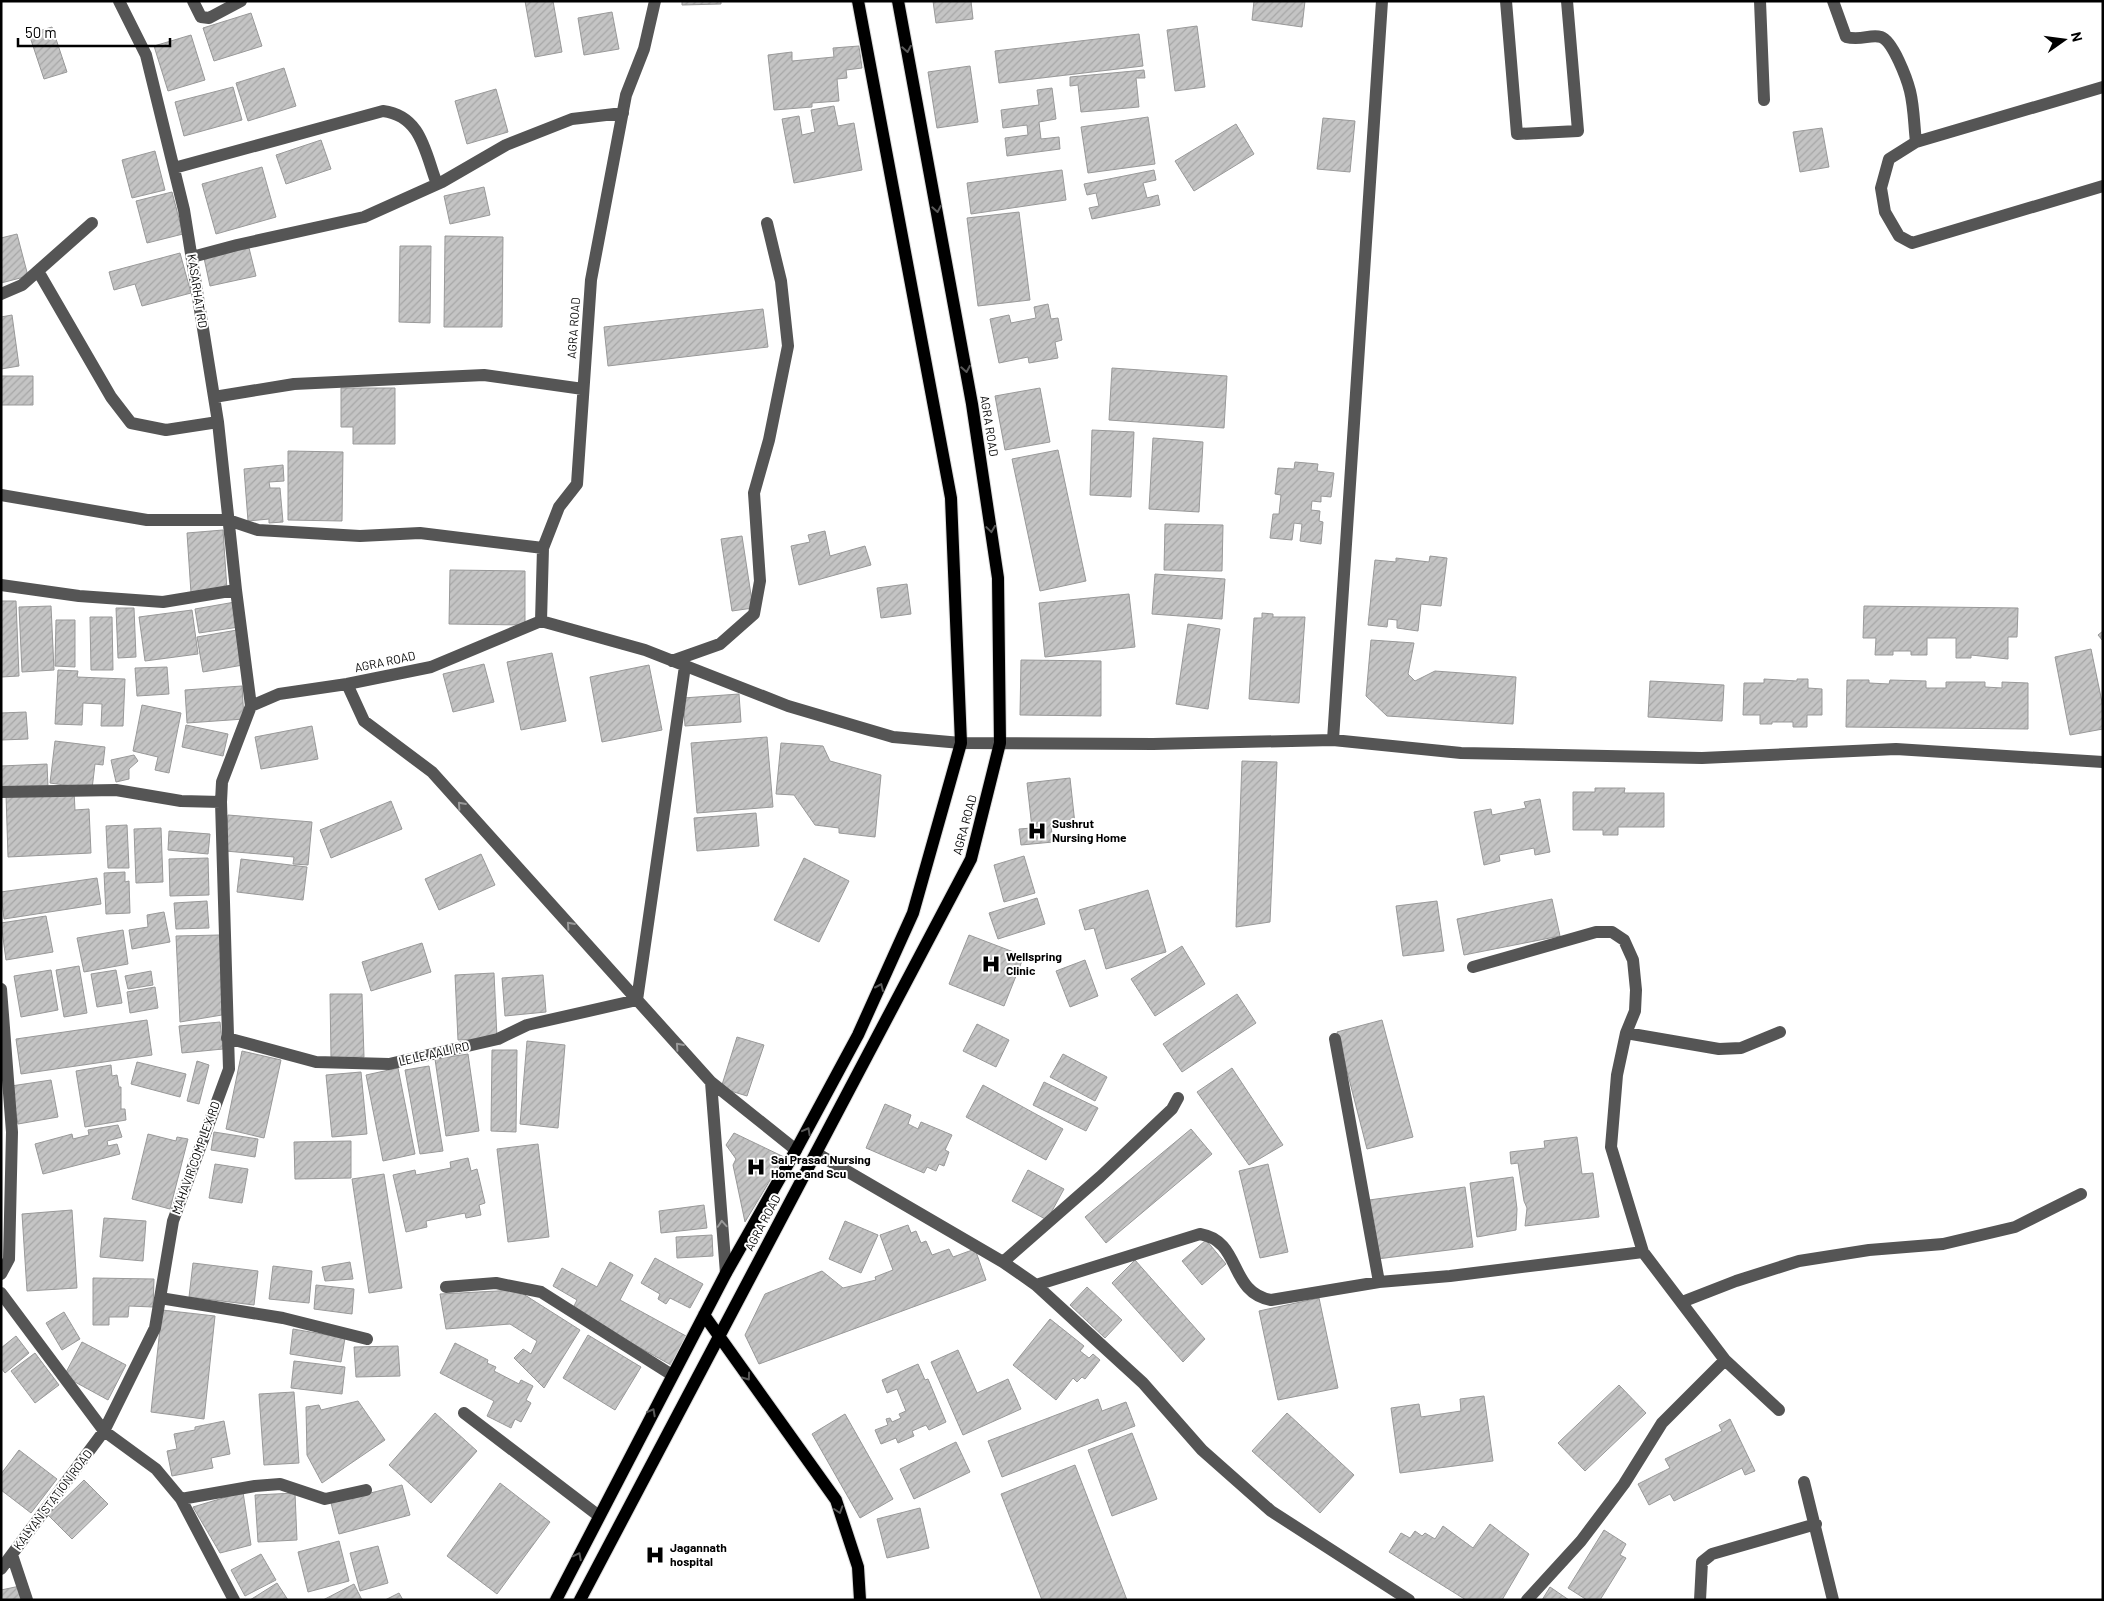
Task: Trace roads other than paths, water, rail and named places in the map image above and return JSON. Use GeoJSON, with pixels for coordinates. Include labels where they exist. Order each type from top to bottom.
{"type":"FeatureCollection","features":[{"type":"Feature","properties":{"kind":"main road","name":"AGRA ROAD"},"geometry":{"type":"LineString","coordinates":[[556,1600],[726,1273],[796,1150],[858,1035],[913,913],[961,743],[951,498],[858,1]]}},
{"type":"Feature","properties":{"kind":"main road","name":"AGRA ROAD"},"geometry":{"type":"LineString","coordinates":[[580,1600],[971,859],[1000,743],[998,578],[972,404],[898,1]]}},
{"type":"Feature","properties":{"kind":"main road"},"geometry":{"type":"LineString","coordinates":[[704,1315],[718,1338],[836,1500],[858,1567],[860,1600]]}},
{"type":"Feature","properties":{"kind":"street","name":"KASARHAT RD"},"geometry":{"type":"LineString","coordinates":[[119,1],[146,55],[174,168],[192,257],[218,422],[236,590],[251,706]]}},
{"type":"Feature","properties":{"kind":"street"},"geometry":{"type":"LineString","coordinates":[[193,1],[201,16],[209,18],[241,1]]}},
{"type":"Feature","properties":{"kind":"street","name":"AGRA ROAD"},"geometry":{"type":"LineString","coordinates":[[251,706],[279,694],[347,684],[430,667],[541,621],[543,548],[559,507],[577,484],[591,280],[626,95],[644,49],[656,1]]}},
{"type":"Feature","properties":{"kind":"street"},"geometry":{"type":"LineString","coordinates":[[1333,740],[1382,1]]}},
{"type":"Feature","properties":{"kind":"street"},"geometry":{"type":"LineString","coordinates":[[1506,1],[1517,134],[1578,131],[1567,1]]}},
{"type":"Feature","properties":{"kind":"street"},"geometry":{"type":"LineString","coordinates":[[1760,1],[1764,100]]}},
{"type":"Feature","properties":{"kind":"street"},"geometry":{"type":"LineString","coordinates":[[1833,1],[1846,37],[1857,40],[1874,36],[1883,38],[1894,50],[1910,90],[1916,142]]}},
{"type":"Feature","properties":{"kind":"street"},"geometry":{"type":"LineString","coordinates":[[2103,87],[1916,142],[1889,159],[1881,188],[1885,212],[1899,236],[1912,243],[2103,186]]}},
{"type":"Feature","properties":{"kind":"street"},"geometry":{"type":"LineString","coordinates":[[174,168],[383,111],[397,113],[408,119],[416,128],[440,183]]}},
{"type":"Feature","properties":{"kind":"street"},"geometry":{"type":"LineString","coordinates":[[192,257],[364,217],[440,183],[506,145],[572,119],[623,113]]}},
{"type":"Feature","properties":{"kind":"street"},"geometry":{"type":"LineString","coordinates":[[1,294],[22,285],[92,223]]}},
{"type":"Feature","properties":{"kind":"street"},"geometry":{"type":"LineString","coordinates":[[672,661],[720,644],[754,614],[760,581],[754,493],[769,440],[788,346],[781,281],[767,223]]}},
{"type":"Feature","properties":{"kind":"street"},"geometry":{"type":"LineString","coordinates":[[38,271],[111,397],[131,423],[166,430],[218,422]]}},
{"type":"Feature","properties":{"kind":"street"},"geometry":{"type":"LineString","coordinates":[[214,397],[294,384],[484,375],[583,389]]}},
{"type":"Feature","properties":{"kind":"street"},"geometry":{"type":"LineString","coordinates":[[1,495],[147,520],[228,520],[258,530],[360,536],[420,533],[543,548]]}},
{"type":"Feature","properties":{"kind":"street"},"geometry":{"type":"LineString","coordinates":[[1,586],[79,596],[163,602],[236,590]]}},
{"type":"Feature","properties":{"kind":"street"},"geometry":{"type":"LineString","coordinates":[[541,621],[645,650],[788,706],[893,737],[961,743],[1154,744],[1333,740],[1461,753],[1702,758],[1896,750],[2103,762]]}},
{"type":"Feature","properties":{"kind":"street"},"geometry":{"type":"LineString","coordinates":[[637,1000],[685,666]]}},
{"type":"Feature","properties":{"kind":"street"},"geometry":{"type":"LineString","coordinates":[[347,684],[364,721],[432,772],[711,1082],[796,1150]]}},
{"type":"Feature","properties":{"kind":"street","name":"MAHAVIR COMPLEX RD"},"geometry":{"type":"LineString","coordinates":[[104,1431],[155,1328],[173,1220],[228,1069],[222,782],[251,706]]}},
{"type":"Feature","properties":{"kind":"street"},"geometry":{"type":"LineString","coordinates":[[1,792],[116,790],[181,801],[221,802]]}},
{"type":"Feature","properties":{"kind":"street"},"geometry":{"type":"LineString","coordinates":[[1473,967],[1596,932],[1612,932],[1624,940],[1632,960],[1636,990],[1635,1011],[1626,1033],[1617,1075],[1611,1147],[1643,1252],[1725,1360],[1779,1410]]}},
{"type":"Feature","properties":{"kind":"street"},"geometry":{"type":"LineString","coordinates":[[1,988],[12,1132],[10,1259],[1,1274]]}},
{"type":"Feature","properties":{"kind":"street","name":"LELE AALI RD"},"geometry":{"type":"LineString","coordinates":[[228,1038],[316,1062],[389,1064],[498,1039],[527,1025],[637,1000]]}},
{"type":"Feature","properties":{"kind":"street"},"geometry":{"type":"LineString","coordinates":[[1626,1033],[1719,1049],[1741,1048],[1780,1032]]}},
{"type":"Feature","properties":{"kind":"street"},"geometry":{"type":"LineString","coordinates":[[1335,1039],[1380,1282]]}},
{"type":"Feature","properties":{"kind":"street"},"geometry":{"type":"LineString","coordinates":[[711,1082],[726,1273]]}},
{"type":"Feature","properties":{"kind":"street"},"geometry":{"type":"LineString","coordinates":[[1003,1262],[1107,1170],[1172,1108],[1178,1098]]}},
{"type":"Feature","properties":{"kind":"street"},"geometry":{"type":"LineString","coordinates":[[816,1153],[1003,1262],[1036,1285],[1143,1383],[1202,1450],[1270,1512],[1409,1600]]}},
{"type":"Feature","properties":{"kind":"street"},"geometry":{"type":"LineString","coordinates":[[1682,1302],[1736,1281],[1800,1261],[1869,1250],[1943,1244],[2015,1227],[2081,1194]]}},
{"type":"Feature","properties":{"kind":"street"},"geometry":{"type":"LineString","coordinates":[[1036,1285],[1200,1234],[1212,1236],[1222,1244],[1248,1291],[1260,1298],[1271,1300],[1380,1282],[1450,1276],[1643,1252]]}},
{"type":"Feature","properties":{"kind":"street"},"geometry":{"type":"LineString","coordinates":[[446,1287],[496,1283],[541,1292],[672,1375]]}},
{"type":"Feature","properties":{"kind":"street"},"geometry":{"type":"LineString","coordinates":[[1,1293],[104,1431],[156,1469],[181,1499],[234,1600]]}},
{"type":"Feature","properties":{"kind":"street"},"geometry":{"type":"LineString","coordinates":[[160,1298],[283,1318],[367,1339]]}},
{"type":"Feature","properties":{"kind":"street"},"geometry":{"type":"LineString","coordinates":[[1528,1600],[1581,1541],[1624,1484],[1662,1423],[1725,1360]]}},
{"type":"Feature","properties":{"kind":"street"},"geometry":{"type":"LineString","coordinates":[[464,1413],[598,1516]]}},
{"type":"Feature","properties":{"kind":"street","name":"KALYAN STATION ROAD"},"geometry":{"type":"LineString","coordinates":[[1,1569],[104,1431]]}},
{"type":"Feature","properties":{"kind":"street"},"geometry":{"type":"LineString","coordinates":[[1804,1482],[1816,1524],[1833,1600]]}},
{"type":"Feature","properties":{"kind":"street"},"geometry":{"type":"LineString","coordinates":[[181,1499],[254,1486],[280,1484],[325,1499],[366,1490]]}},
{"type":"Feature","properties":{"kind":"street"},"geometry":{"type":"LineString","coordinates":[[1700,1600],[1702,1562],[1712,1554],[1816,1524]]}},
{"type":"Feature","properties":{"kind":"street"},"geometry":{"type":"LineString","coordinates":[[12,1555],[27,1600]]}},
{"type":"Feature","properties":{"kind":"place","name":"Sushrut Nursing Home"},"geometry":{"type":"Point","coordinates":[1037,831]}},
{"type":"Feature","properties":{"kind":"place","name":"Wellspring Clinic"},"geometry":{"type":"Point","coordinates":[991,964]}},
{"type":"Feature","properties":{"kind":"place","name":"Sai Prasad Nursing Home and Scu"},"geometry":{"type":"Point","coordinates":[756,1167]}},
{"type":"Feature","properties":{"kind":"place","name":"Jagannath hospital"},"geometry":{"type":"Point","coordinates":[655,1555]}}]}
